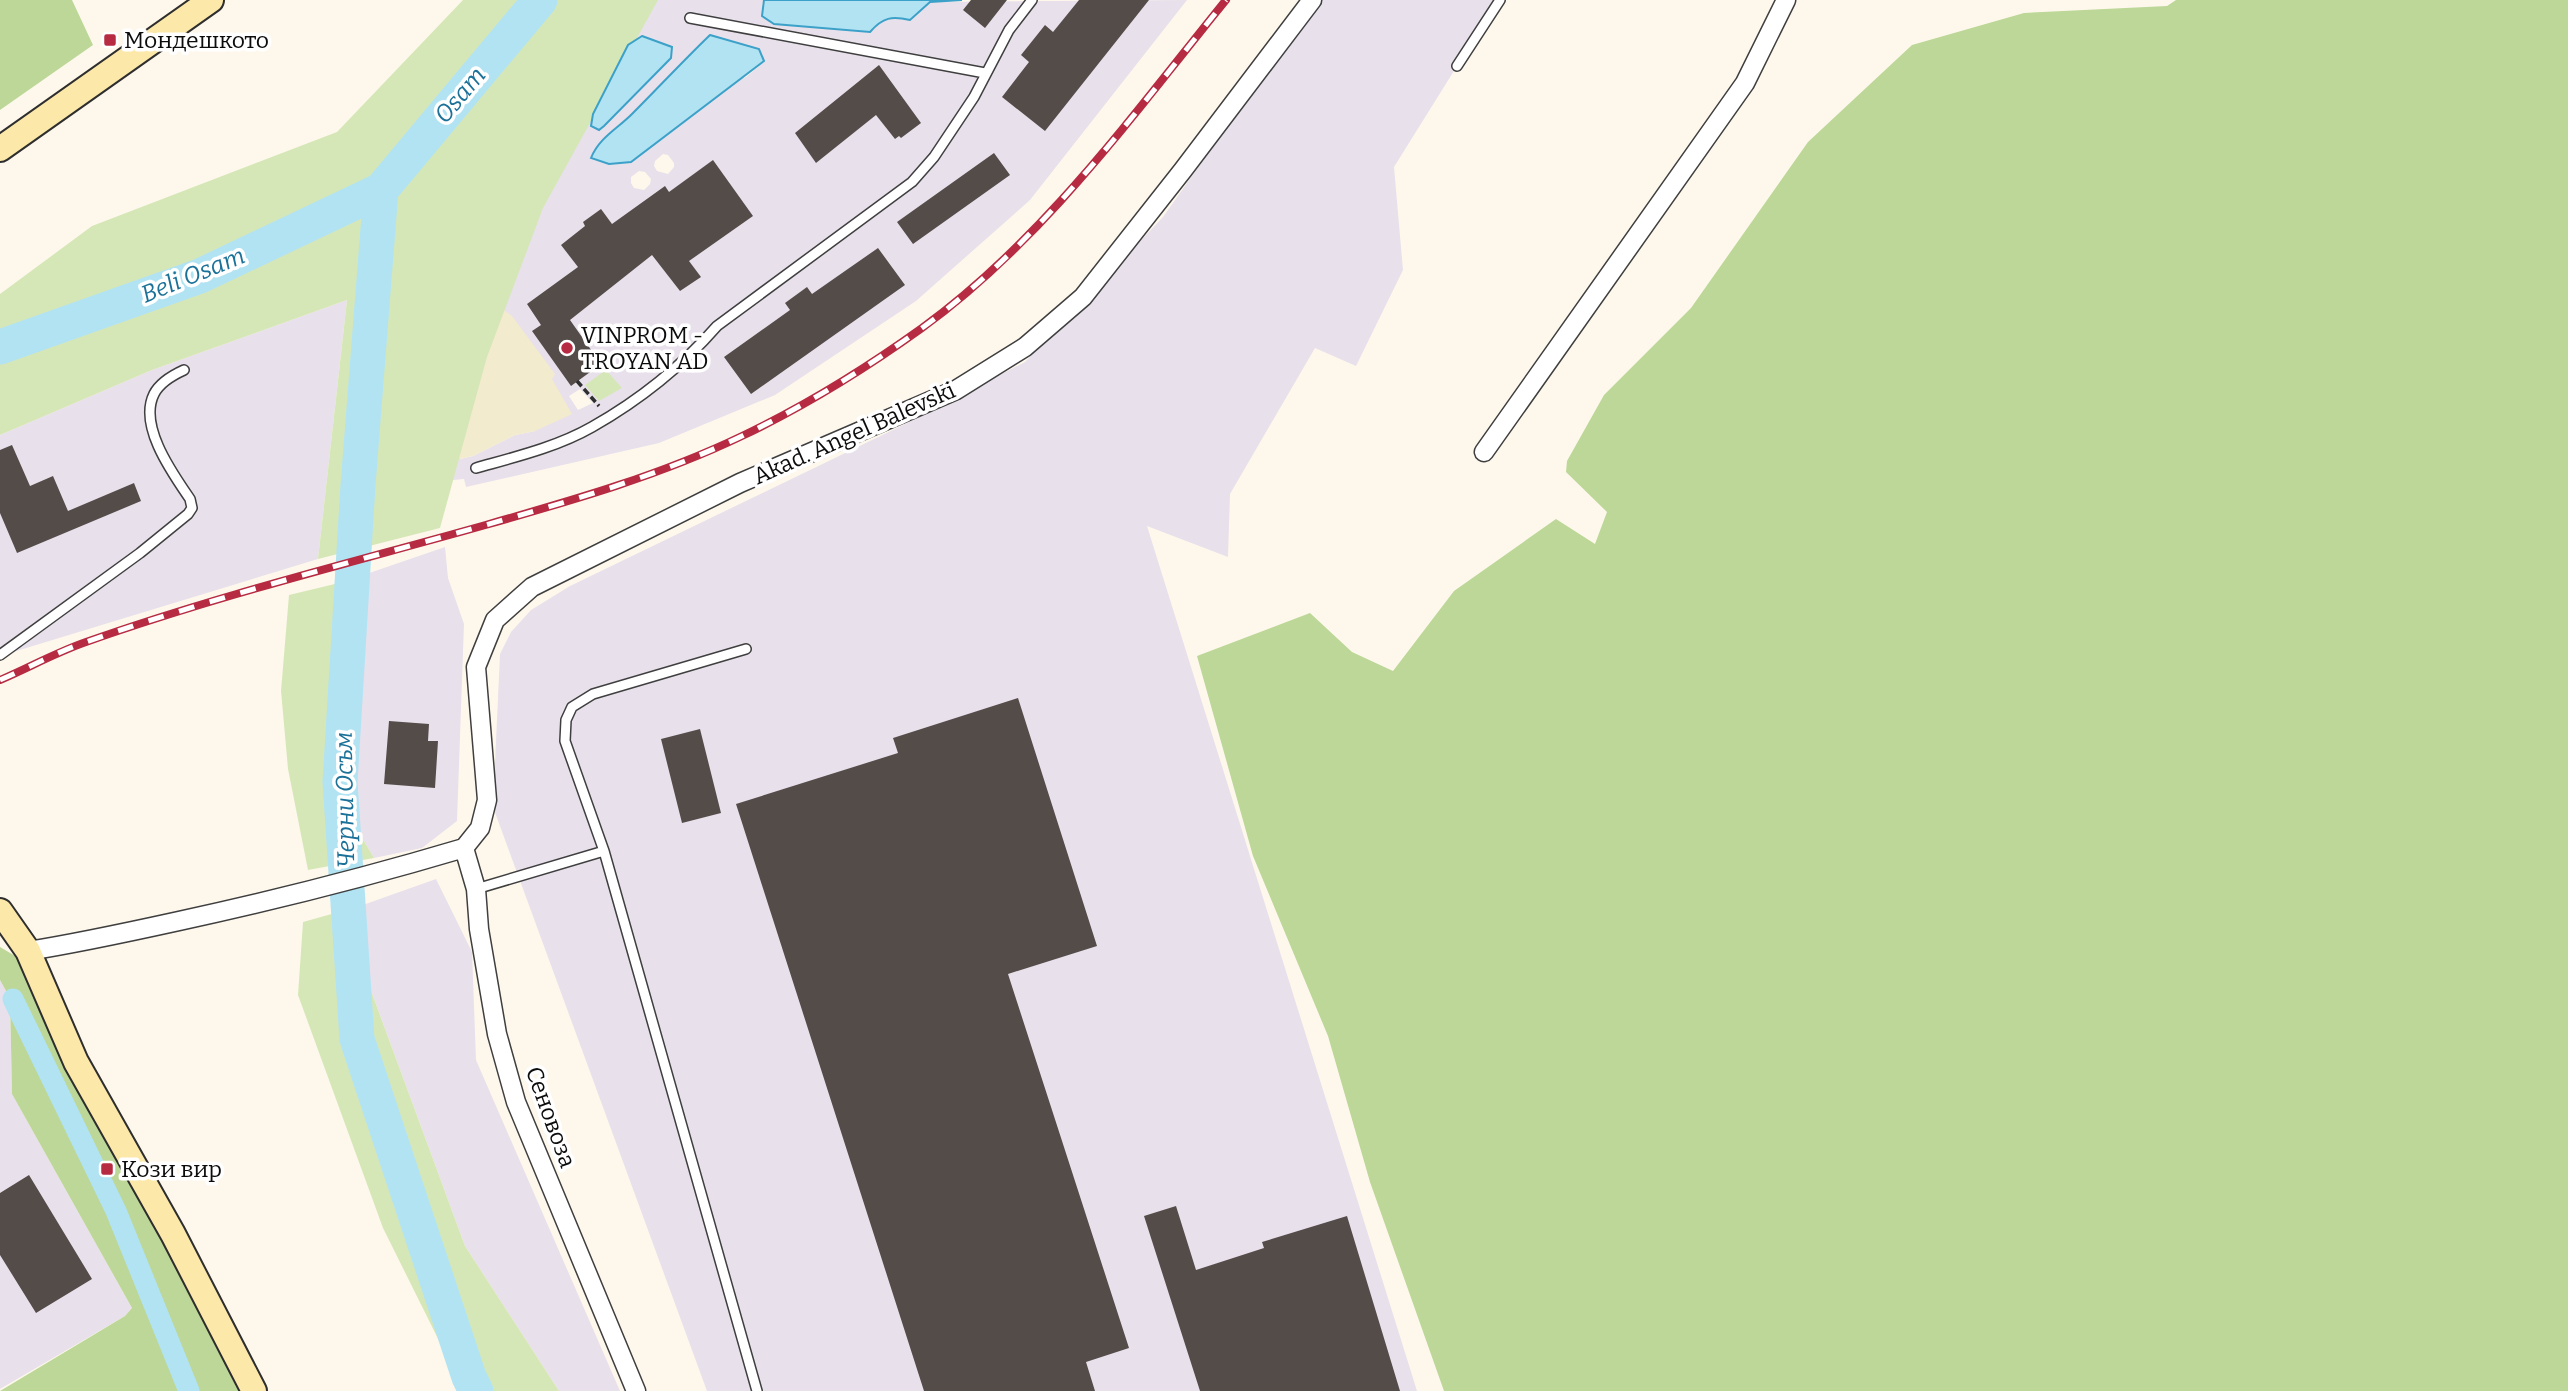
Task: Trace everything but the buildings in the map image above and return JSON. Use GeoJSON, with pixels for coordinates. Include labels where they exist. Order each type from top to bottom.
{"type":"FeatureCollection","features":[{"type":"Feature","properties":{"kind":"street"},"geometry":{"type":"LineString","coordinates":[[0,149],[211,0]]}},
{"type":"Feature","properties":{"kind":"street"},"geometry":{"type":"LineString","coordinates":[[1483,452],[1745,83],[1786,0]]}},
{"type":"Feature","properties":{"kind":"street","name":"Akad. Angel Balevski"},"geometry":{"type":"LineString","coordinates":[[464,848],[480,828],[487,800],[476,667],[495,620],[533,587],[740,483],[956,390],[1026,347],[1083,296],[1183,170],[1304,3]]}},
{"type":"Feature","properties":{"kind":"street"},"geometry":{"type":"LineString","coordinates":[[27,951],[86,942],[272,901],[464,848]]}},
{"type":"Feature","properties":{"kind":"street","name":"Сеновоза"},"geometry":{"type":"LineString","coordinates":[[464,848],[476,889],[479,929],[497,1034],[516,1102],[636,1391]]}},
{"type":"Feature","properties":{"kind":"street"},"geometry":{"type":"LineString","coordinates":[[1,915],[27,951],[76,1062],[173,1234],[254,1391]]}},
{"type":"Feature","properties":{"kind":"lane"},"geometry":{"type":"LineString","coordinates":[[476,468],[527,454],[591,428],[648,389],[691,355],[717,326],[912,182],[934,157],[974,97],[1009,30],[1032,0]]}},
{"type":"Feature","properties":{"kind":"lane"},"geometry":{"type":"LineString","coordinates":[[1457,66],[1500,0]]}},
{"type":"Feature","properties":{"kind":"lane"},"geometry":{"type":"LineString","coordinates":[[690,18],[985,74]]}},
{"type":"Feature","properties":{"kind":"lane"},"geometry":{"type":"LineString","coordinates":[[0,655],[140,553],[192,508],[190,499],[158,446],[152,421],[154,394],[162,383],[184,370]]}},
{"type":"Feature","properties":{"kind":"lane"},"geometry":{"type":"LineString","coordinates":[[746,649],[593,695],[572,707],[566,720],[565,741],[604,851],[757,1391]]}},
{"type":"Feature","properties":{"kind":"lane"},"geometry":{"type":"LineString","coordinates":[[476,889],[604,851]]}},
{"type":"Feature","properties":{"kind":"path"},"geometry":{"type":"LineString","coordinates":[[577,382],[608,416]]}},
{"type":"Feature","properties":{"kind":"shaded area","name":"VINPROM - TROYAN AD"},"geometry":{"type":"Polygon","coordinates":[[[645,0],[764,0],[762,5],[878,22],[892,16],[920,12],[930,2],[1187,0],[1030,200],[916,301],[775,395],[659,443],[466,487],[464,479],[442,481],[496,289],[645,0]],[[710,35],[628,118],[612,130],[746,77],[764,62],[759,49],[710,35]],[[663,154],[655,161],[657,171],[668,174],[674,167],[668,155],[663,154]],[[639,171],[631,177],[634,188],[644,190],[650,184],[651,179],[645,172],[639,171]],[[555,375],[460,459],[473,456],[515,435],[535,431],[551,379],[555,375]],[[580,389],[569,396],[578,410],[593,403],[580,389]]]}},
{"type":"Feature","properties":{"kind":"shaded area"},"geometry":{"type":"Polygon","coordinates":[[[1316,0],[1503,0],[1457,66],[1394,167],[1403,270],[1356,366],[1315,348],[1230,494],[1228,557],[1147,526],[1417,1391],[707,1391],[493,807],[500,654],[511,632],[531,610],[570,586],[903,425],[1025,362],[1163,217],[1316,0]]]}},
{"type":"Feature","properties":{"kind":"shaded area"},"geometry":{"type":"Polygon","coordinates":[[[347,300],[318,559],[0,656],[0,435],[152,370],[347,300]]]}},
{"type":"Feature","properties":{"kind":"shaded area"},"geometry":{"type":"Polygon","coordinates":[[[499,307],[512,316],[555,374],[552,379],[572,414],[460,459],[453,450],[499,307]]]}},
{"type":"Feature","properties":{"kind":"shaded area"},"geometry":{"type":"Polygon","coordinates":[[[445,547],[448,578],[464,624],[457,821],[422,848],[374,858],[351,819],[331,685],[343,582],[445,547]]]}},
{"type":"Feature","properties":{"kind":"shaded area"},"geometry":{"type":"Polygon","coordinates":[[[436,879],[472,952],[476,1060],[620,1391],[559,1391],[465,1246],[370,988],[360,906],[436,879]]]}},
{"type":"Feature","properties":{"kind":"shaded area"},"geometry":{"type":"Polygon","coordinates":[[[0,980],[10,998],[12,1094],[132,1308],[125,1316],[0,1389],[0,980]]]}},
{"type":"Feature","properties":{"kind":"green space"},"geometry":{"type":"Polygon","coordinates":[[[0,0],[72,0],[93,45],[0,110],[0,0]]]}},
{"type":"Feature","properties":{"kind":"green space"},"geometry":{"type":"Polygon","coordinates":[[[463,0],[658,0],[543,208],[487,357],[440,528],[318,559],[347,300],[152,370],[0,435],[0,294],[92,226],[337,132],[463,0]]]}},
{"type":"Feature","properties":{"kind":"green space"},"geometry":{"type":"Polygon","coordinates":[[[2176,0],[2568,0],[2568,1391],[1444,1391],[1370,1182],[1328,1036],[1253,856],[1197,656],[1310,613],[1352,652],[1393,671],[1454,591],[1556,519],[1595,544],[1607,512],[1566,472],[1567,461],[1604,395],[1691,308],[1808,142],[1912,45],[2024,13],[2167,6],[2176,0]]]}},
{"type":"Feature","properties":{"kind":"green space"},"geometry":{"type":"Polygon","coordinates":[[[606,370],[622,388],[599,401],[585,385],[606,370]]]}},
{"type":"Feature","properties":{"kind":"green space"},"geometry":{"type":"Polygon","coordinates":[[[343,582],[331,685],[351,819],[374,858],[308,870],[288,769],[281,691],[289,595],[343,582]]]}},
{"type":"Feature","properties":{"kind":"green space"},"geometry":{"type":"Polygon","coordinates":[[[360,906],[370,988],[465,1246],[559,1391],[464,1391],[383,1228],[298,995],[303,922],[360,906]]]}},
{"type":"Feature","properties":{"kind":"green space"},"geometry":{"type":"Polygon","coordinates":[[[0,947],[44,973],[242,1391],[0,1391],[125,1316],[132,1308],[12,1094],[10,998],[0,980],[0,947]]]}},
{"type":"Feature","properties":{"kind":"water"},"geometry":{"type":"Polygon","coordinates":[[[764,0],[962,0],[930,2],[910,20],[888,19],[870,32],[774,24],[762,16],[764,0]]]}},
{"type":"Feature","properties":{"kind":"water"},"geometry":{"type":"Polygon","coordinates":[[[710,35],[759,49],[764,61],[631,162],[609,164],[591,158],[604,139],[710,35]]]}},
{"type":"Feature","properties":{"kind":"water"},"geometry":{"type":"Polygon","coordinates":[[[642,36],[672,47],[671,58],[604,126],[599,130],[591,126],[593,114],[628,45],[642,36]]]}},
{"type":"Feature","properties":{"kind":"waterway","name":"Beli Osam"},"geometry":{"type":"LineString","coordinates":[[0,347],[200,276],[381,190],[540,0]]}},
{"type":"Feature","properties":{"kind":"waterway","name":"Черни Осъм"},"geometry":{"type":"LineString","coordinates":[[381,190],[358,485],[340,782],[357,1039],[469,1377],[476,1391]]}},
{"type":"Feature","properties":{"kind":"waterway"},"geometry":{"type":"LineString","coordinates":[[13,999],[116,1211],[189,1391]]}},
{"type":"Feature","properties":{"kind":"railway"},"geometry":{"type":"LineString","coordinates":[[0,680],[75,646],[135,625],[614,487],[711,450],[789,412],[857,372],[922,328],[1007,256],[1047,216],[1120,132],[1226,0]]}},
{"type":"Feature","properties":{"kind":"place","name":"Мондешкото"},"geometry":{"type":"Point","coordinates":[110,40]}},
{"type":"Feature","properties":{"kind":"place","name":"VINPROM - TROYAN AD"},"geometry":{"type":"Point","coordinates":[567,348]}},
{"type":"Feature","properties":{"kind":"place","name":"Кози вир"},"geometry":{"type":"Point","coordinates":[107,1169]}},
{"type":"Feature","properties":{"kind":"water label","name":"Osam"},"geometry":{"type":"Point","coordinates":[460,95]}}]}
